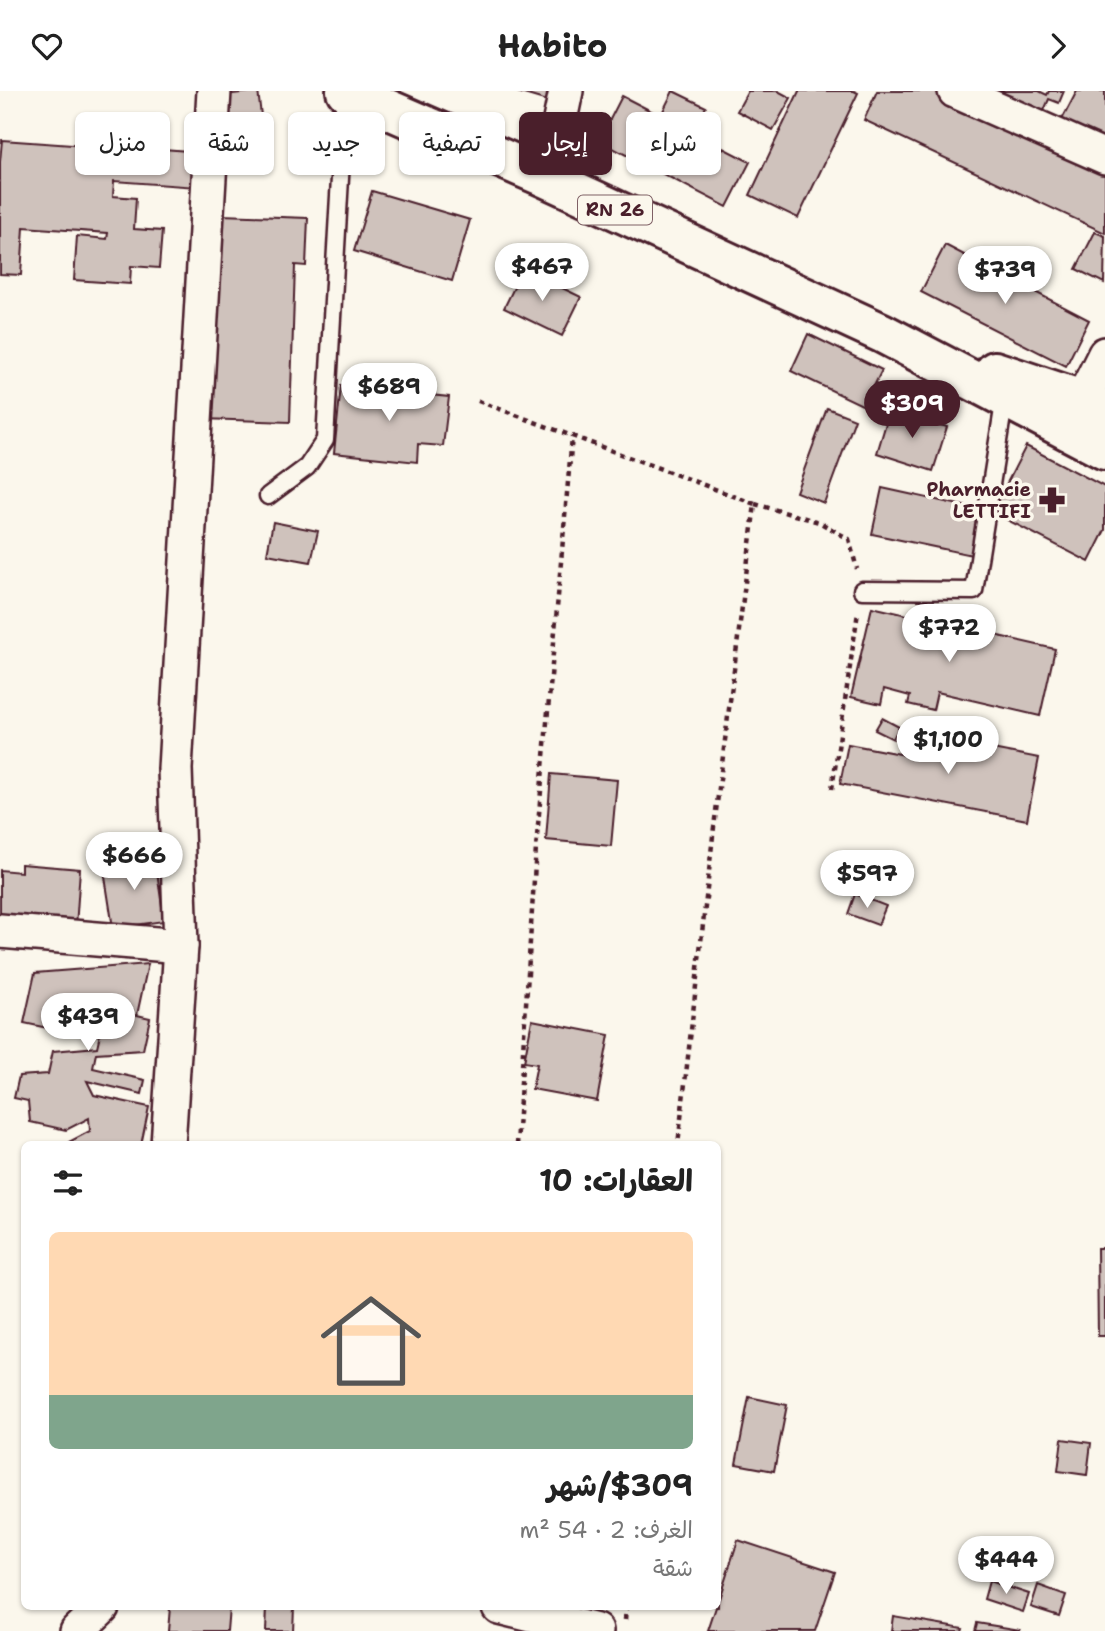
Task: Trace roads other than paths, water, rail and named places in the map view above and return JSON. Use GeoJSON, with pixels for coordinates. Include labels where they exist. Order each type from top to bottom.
{"type":"FeatureCollection","features":[{"type":"Feature","properties":{"kind":"main road","name":"RN 26"},"geometry":{"type":"LineString","coordinates":[[355,93],[882,333],[1105,450]]}},
{"type":"Feature","properties":{"kind":"main road","name":"RN 26"},"geometry":{"type":"LineString","coordinates":[[882,333],[1094,405]]}},
{"type":"Feature","properties":{"kind":"street"},"geometry":{"type":"LineString","coordinates":[[168,1141],[181,946],[175,769],[215,91]]}},
{"type":"Feature","properties":{"kind":"street"},"geometry":{"type":"LineString","coordinates":[[540,176],[559,125],[566,91]]}},
{"type":"Feature","properties":{"kind":"street"},"geometry":{"type":"LineString","coordinates":[[955,91],[1105,157]]}},
{"type":"Feature","properties":{"kind":"street"},"geometry":{"type":"LineString","coordinates":[[1094,405],[1105,354]]}},
{"type":"Feature","properties":{"kind":"street"},"geometry":{"type":"LineString","coordinates":[[0,931],[181,946]]}},
{"type":"Feature","properties":{"kind":"street"},"geometry":{"type":"LineString","coordinates":[[77,1631],[99,1610]]}},
{"type":"Feature","properties":{"kind":"street"},"geometry":{"type":"LineString","coordinates":[[511,1610],[596,1631]]}},
{"type":"Feature","properties":{"kind":"lane"},"geometry":{"type":"LineString","coordinates":[[268,496],[307,467],[325,440],[355,93]]}},
{"type":"Feature","properties":{"kind":"lane"},"geometry":{"type":"LineString","coordinates":[[862,590],[974,591],[1005,397]]}},
{"type":"Feature","properties":{"kind":"place","name":"Pharmacie LETTIFI"},"geometry":{"type":"Point","coordinates":[1052,500]}}]}
